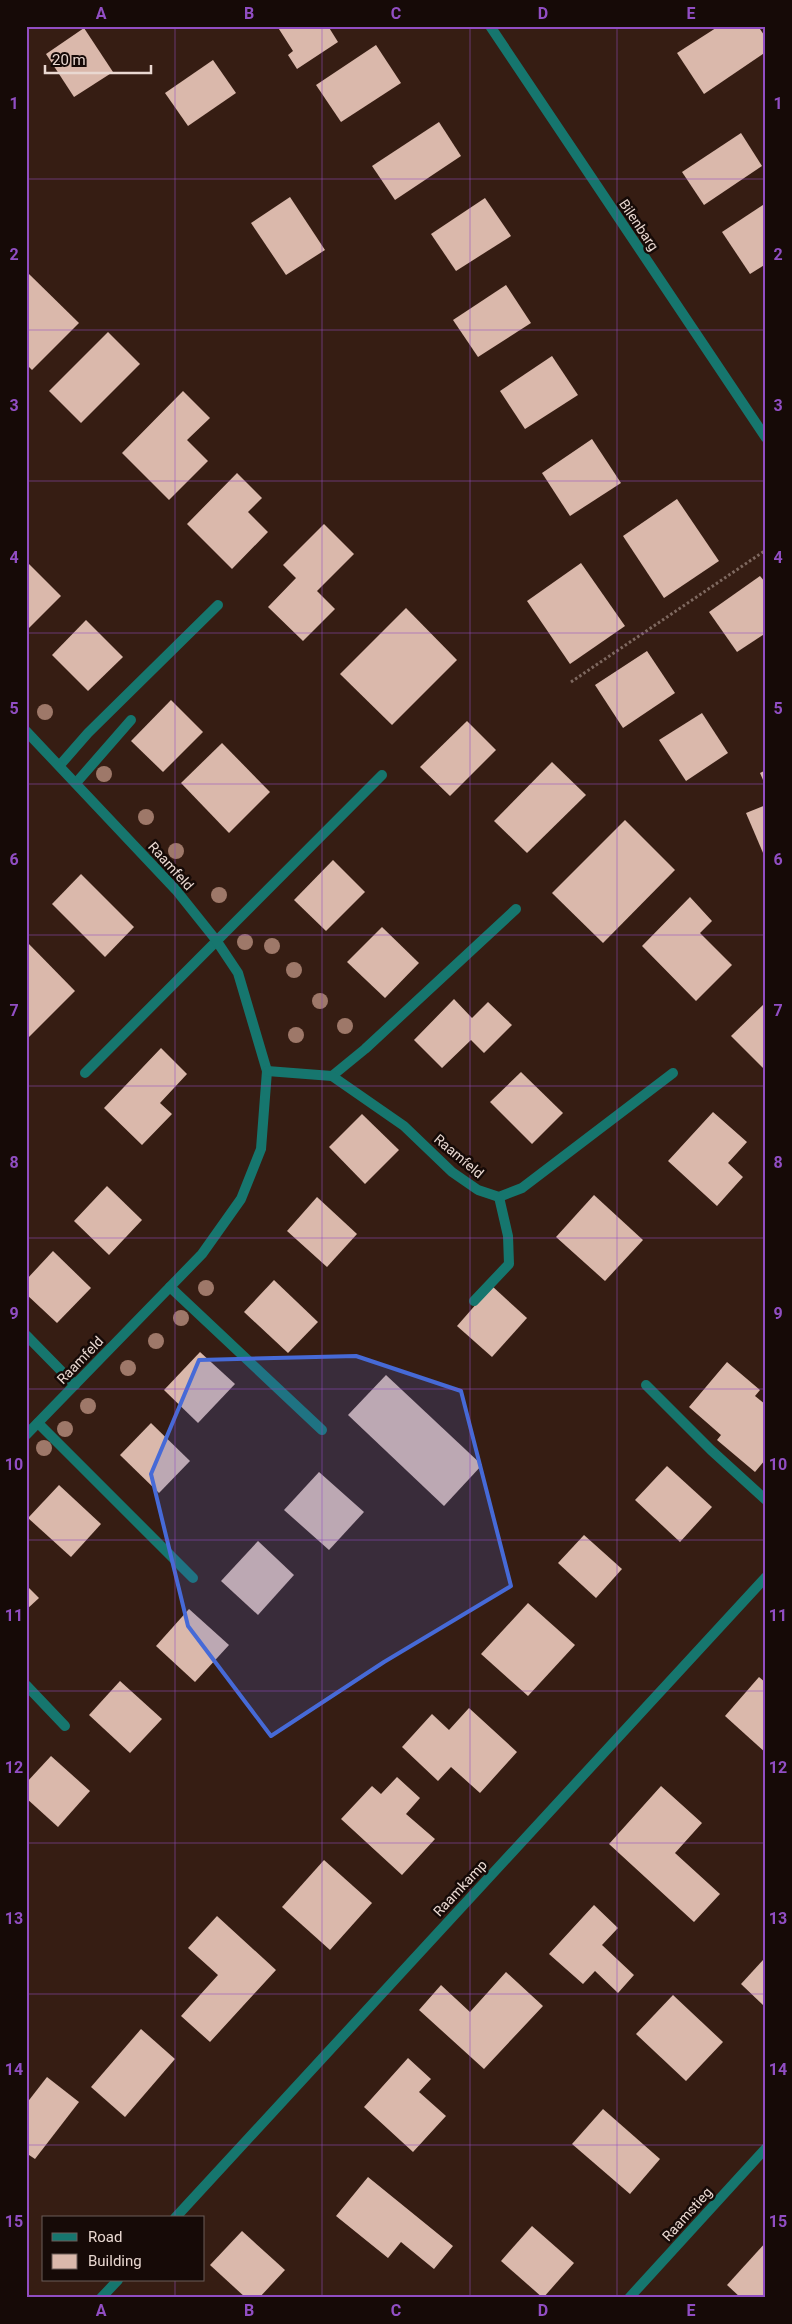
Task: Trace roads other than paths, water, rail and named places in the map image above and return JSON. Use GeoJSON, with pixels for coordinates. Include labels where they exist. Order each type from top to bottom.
{"type":"FeatureCollection","features":[{"type":"Feature","properties":{"kind":"street","name":"Bilenbarg"},"geometry":{"type":"LineString","coordinates":[[490,26],[766,438]]}},
{"type":"Feature","properties":{"kind":"street"},"geometry":{"type":"LineString","coordinates":[[60,765],[88,733],[218,605]]}},
{"type":"Feature","properties":{"kind":"street"},"geometry":{"type":"LineString","coordinates":[[76,783],[131,720]]}},
{"type":"Feature","properties":{"kind":"street","name":"Raamfeld"},"geometry":{"type":"LineString","coordinates":[[26,731],[176,890],[216,940],[238,973],[267,1071],[261,1149],[242,1198],[202,1254],[26,1435]]}},
{"type":"Feature","properties":{"kind":"street"},"geometry":{"type":"LineString","coordinates":[[85,1073],[382,775]]}},
{"type":"Feature","properties":{"kind":"street"},"geometry":{"type":"LineString","coordinates":[[267,1071],[332,1076],[364,1049],[516,909]]}},
{"type":"Feature","properties":{"kind":"street"},"geometry":{"type":"LineString","coordinates":[[474,1301],[509,1264],[508,1236],[499,1197],[522,1188],[673,1073]]}},
{"type":"Feature","properties":{"kind":"street","name":"Raamfeld"},"geometry":{"type":"LineString","coordinates":[[332,1076],[404,1126],[459,1176],[478,1190],[499,1197]]}},
{"type":"Feature","properties":{"kind":"street"},"geometry":{"type":"LineString","coordinates":[[170,1287],[322,1430]]}},
{"type":"Feature","properties":{"kind":"street"},"geometry":{"type":"LineString","coordinates":[[26,1335],[75,1385]]}},
{"type":"Feature","properties":{"kind":"street"},"geometry":{"type":"LineString","coordinates":[[646,1385],[711,1450],[766,1500]]}},
{"type":"Feature","properties":{"kind":"street"},"geometry":{"type":"LineString","coordinates":[[38,1423],[193,1578]]}},
{"type":"Feature","properties":{"kind":"street","name":"Raamkamp"},"geometry":{"type":"LineString","coordinates":[[177,2216],[766,1577]]}},
{"type":"Feature","properties":{"kind":"street"},"geometry":{"type":"LineString","coordinates":[[26,1685],[65,1726]]}},
{"type":"Feature","properties":{"kind":"street","name":"Raamstieg"},"geometry":{"type":"LineString","coordinates":[[629,2298],[766,2148]]}},
{"type":"Feature","properties":{"kind":"street"},"geometry":{"type":"LineString","coordinates":[[101,2298],[116,2282]]}}]}
